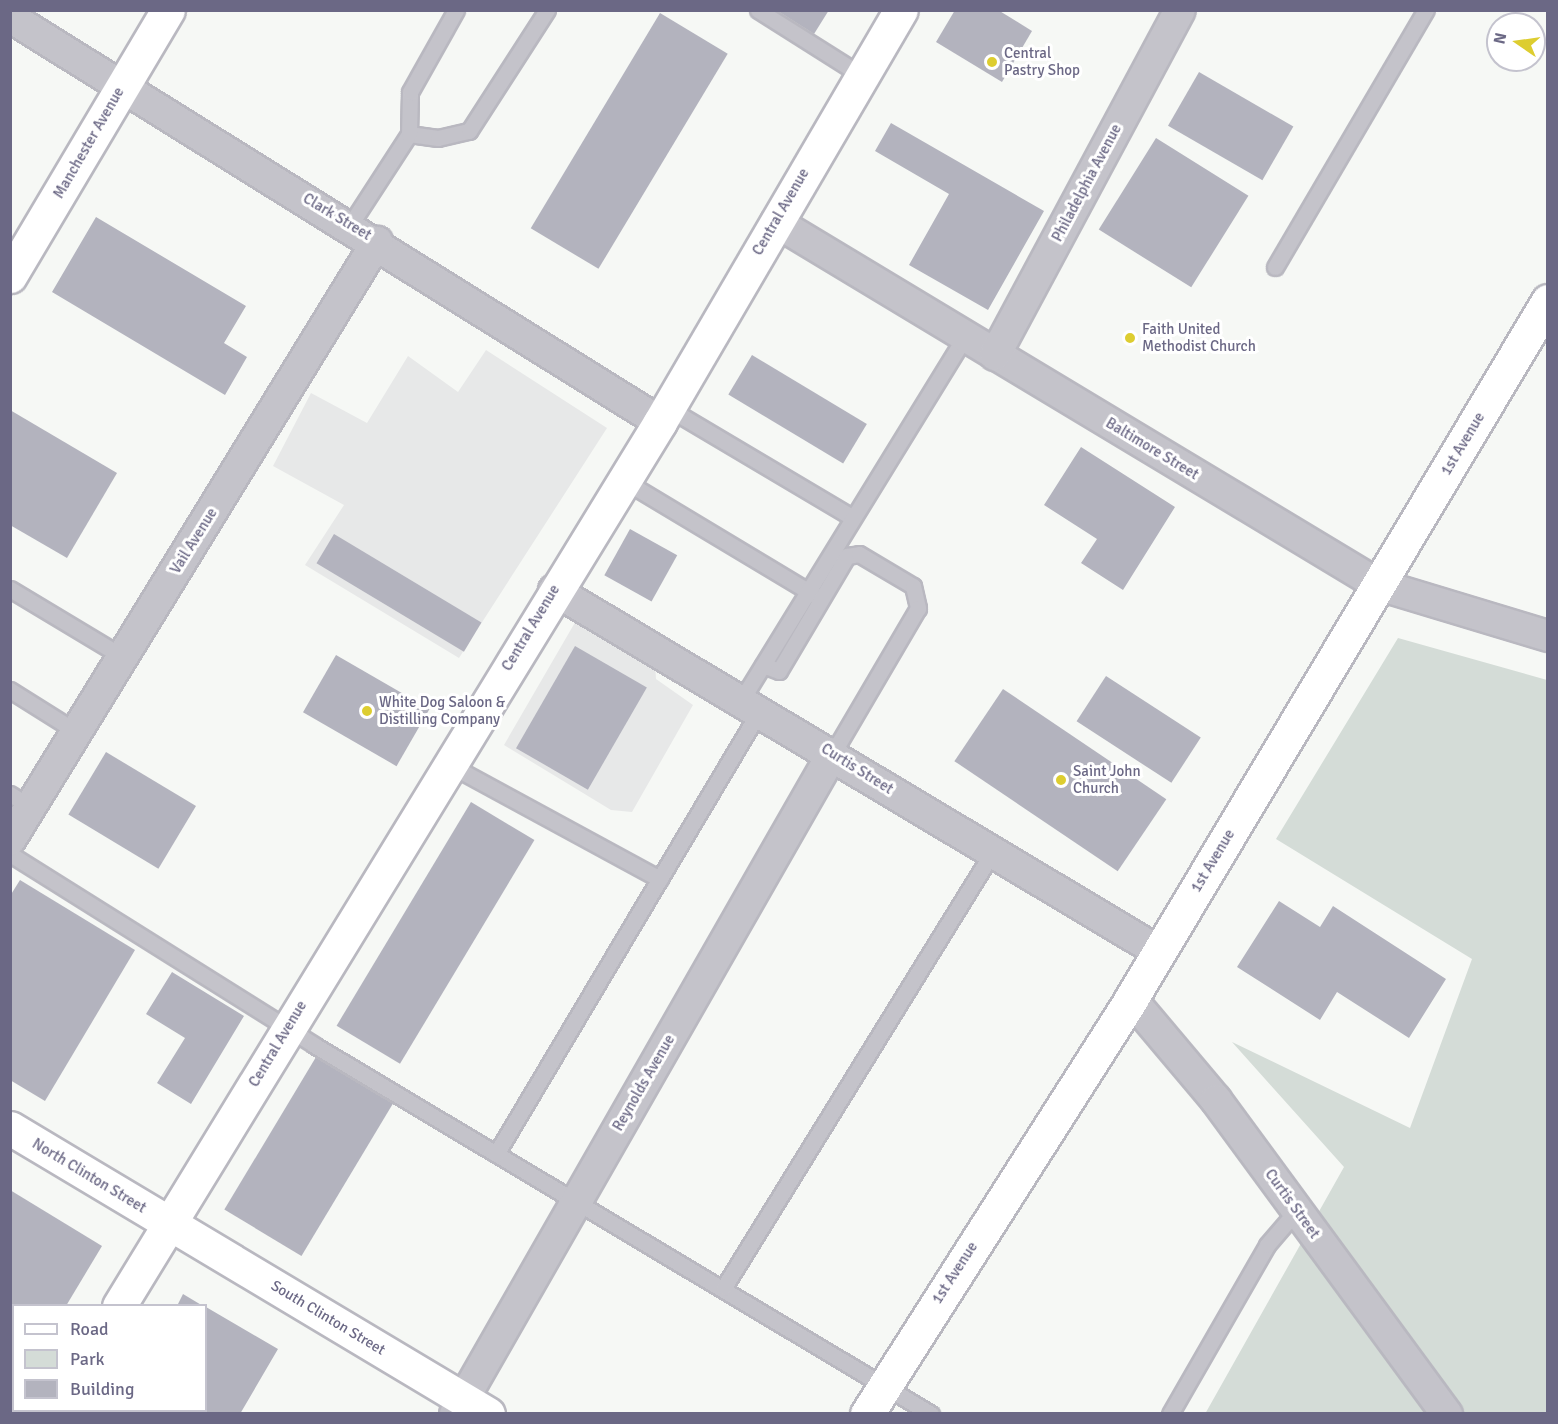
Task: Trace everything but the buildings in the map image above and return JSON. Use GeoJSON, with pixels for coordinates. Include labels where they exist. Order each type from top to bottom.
{"type":"FeatureCollection","features":[{"type":"Feature","properties":{"kind":"main road","name":"Manchester Avenue"},"geometry":{"type":"LineString","coordinates":[[10,276],[168,10]]}},
{"type":"Feature","properties":{"kind":"main road","name":"Central Avenue"},"geometry":{"type":"LineString","coordinates":[[120,1304],[554,590],[664,415],[901,10]]}},
{"type":"Feature","properties":{"kind":"main road","name":"1st Avenue"},"geometry":{"type":"LineString","coordinates":[[867,1413],[1131,999],[1548,302]]}},
{"type":"Feature","properties":{"kind":"main road","name":"North Clinton Street"},"geometry":{"type":"LineString","coordinates":[[10,1128],[168,1224]]}},
{"type":"Feature","properties":{"kind":"main road","name":"South Clinton Street"},"geometry":{"type":"LineString","coordinates":[[168,1224],[469,1409]]}},
{"type":"Feature","properties":{"kind":"street","name":"Philadelphia Avenue"},"geometry":{"type":"LineString","coordinates":[[995,355],[1180,10]]}},
{"type":"Feature","properties":{"kind":"street","name":"Clark Street"},"geometry":{"type":"LineString","coordinates":[[10,17],[121,87],[664,415]]}},
{"type":"Feature","properties":{"kind":"street","name":"Baltimore Street"},"geometry":{"type":"LineString","coordinates":[[776,222],[1379,585],[1548,636]]}},
{"type":"Feature","properties":{"kind":"street","name":"Vail Avenue"},"geometry":{"type":"LineString","coordinates":[[10,840],[21,800],[77,732],[377,242]]}},
{"type":"Feature","properties":{"kind":"street","name":"Curtis Street"},"geometry":{"type":"LineString","coordinates":[[554,590],[832,753],[992,853],[1158,951]]}},
{"type":"Feature","properties":{"kind":"street","name":"Reynolds Avenue"},"geometry":{"type":"LineString","coordinates":[[469,1409],[576,1202],[832,753]]}},
{"type":"Feature","properties":{"kind":"street","name":"Curtis Street"},"geometry":{"type":"LineString","coordinates":[[1131,999],[1297,1210],[1447,1413]]}},
{"type":"Feature","properties":{"kind":"lane"},"geometry":{"type":"LineString","coordinates":[[350,225],[409,134],[410,92],[456,10]]}},
{"type":"Feature","properties":{"kind":"lane"},"geometry":{"type":"LineString","coordinates":[[409,134],[438,138],[469,131],[547,10]]}},
{"type":"Feature","properties":{"kind":"lane"},"geometry":{"type":"LineString","coordinates":[[758,10],[861,75]]}},
{"type":"Feature","properties":{"kind":"lane"},"geometry":{"type":"LineString","coordinates":[[1275,267],[1426,10]]}},
{"type":"Feature","properties":{"kind":"lane"},"geometry":{"type":"LineString","coordinates":[[814,595],[853,518],[965,337]]}},
{"type":"Feature","properties":{"kind":"lane"},"geometry":{"type":"LineString","coordinates":[[664,415],[853,518]]}},
{"type":"Feature","properties":{"kind":"lane"},"geometry":{"type":"LineString","coordinates":[[624,480],[814,595]]}},
{"type":"Feature","properties":{"kind":"lane"},"geometry":{"type":"LineString","coordinates":[[496,1154],[660,879],[751,705],[763,665],[814,595],[847,556],[859,554],[913,586],[918,608],[832,753]]}},
{"type":"Feature","properties":{"kind":"lane"},"geometry":{"type":"LineString","coordinates":[[10,589],[123,657]]}},
{"type":"Feature","properties":{"kind":"lane"},"geometry":{"type":"LineString","coordinates":[[10,690],[77,732]]}},
{"type":"Feature","properties":{"kind":"lane"},"geometry":{"type":"LineString","coordinates":[[448,764],[660,879]]}},
{"type":"Feature","properties":{"kind":"lane"},"geometry":{"type":"LineString","coordinates":[[724,1287],[992,853]]}},
{"type":"Feature","properties":{"kind":"lane"},"geometry":{"type":"LineString","coordinates":[[10,854],[288,1028],[931,1413]]}},
{"type":"Feature","properties":{"kind":"lane"},"geometry":{"type":"LineString","coordinates":[[1170,1413],[1267,1245],[1297,1210]]}},
{"type":"Feature","properties":{"kind":"shaded area"},"geometry":{"type":"Polygon","coordinates":[[[486,350],[607,428],[459,658],[305,565],[344,505],[273,466],[311,393],[367,423],[408,356],[458,392],[486,350]]]}},
{"type":"Feature","properties":{"kind":"shaded area"},"geometry":{"type":"Polygon","coordinates":[[[577,619],[655,662],[656,679],[693,705],[632,812],[611,810],[504,745],[577,619]]]}},
{"type":"Feature","properties":{"kind":"green space"},"geometry":{"type":"Polygon","coordinates":[[[1398,638],[1547,680],[1547,1413],[1205,1414],[1344,1167],[1232,1042],[1410,1128],[1472,959],[1276,839],[1398,638]]]}},
{"type":"Feature","properties":{"kind":"place","name":"Central Pastry Shop"},"geometry":{"type":"Point","coordinates":[992,62]}},
{"type":"Feature","properties":{"kind":"place","name":"Faith United Methodist Church"},"geometry":{"type":"Point","coordinates":[1130,338]}},
{"type":"Feature","properties":{"kind":"place","name":"White Dog Saloon & Distilling Company"},"geometry":{"type":"Point","coordinates":[367,711]}},
{"type":"Feature","properties":{"kind":"place","name":"Saint John Church"},"geometry":{"type":"Point","coordinates":[1061,780]}}]}
